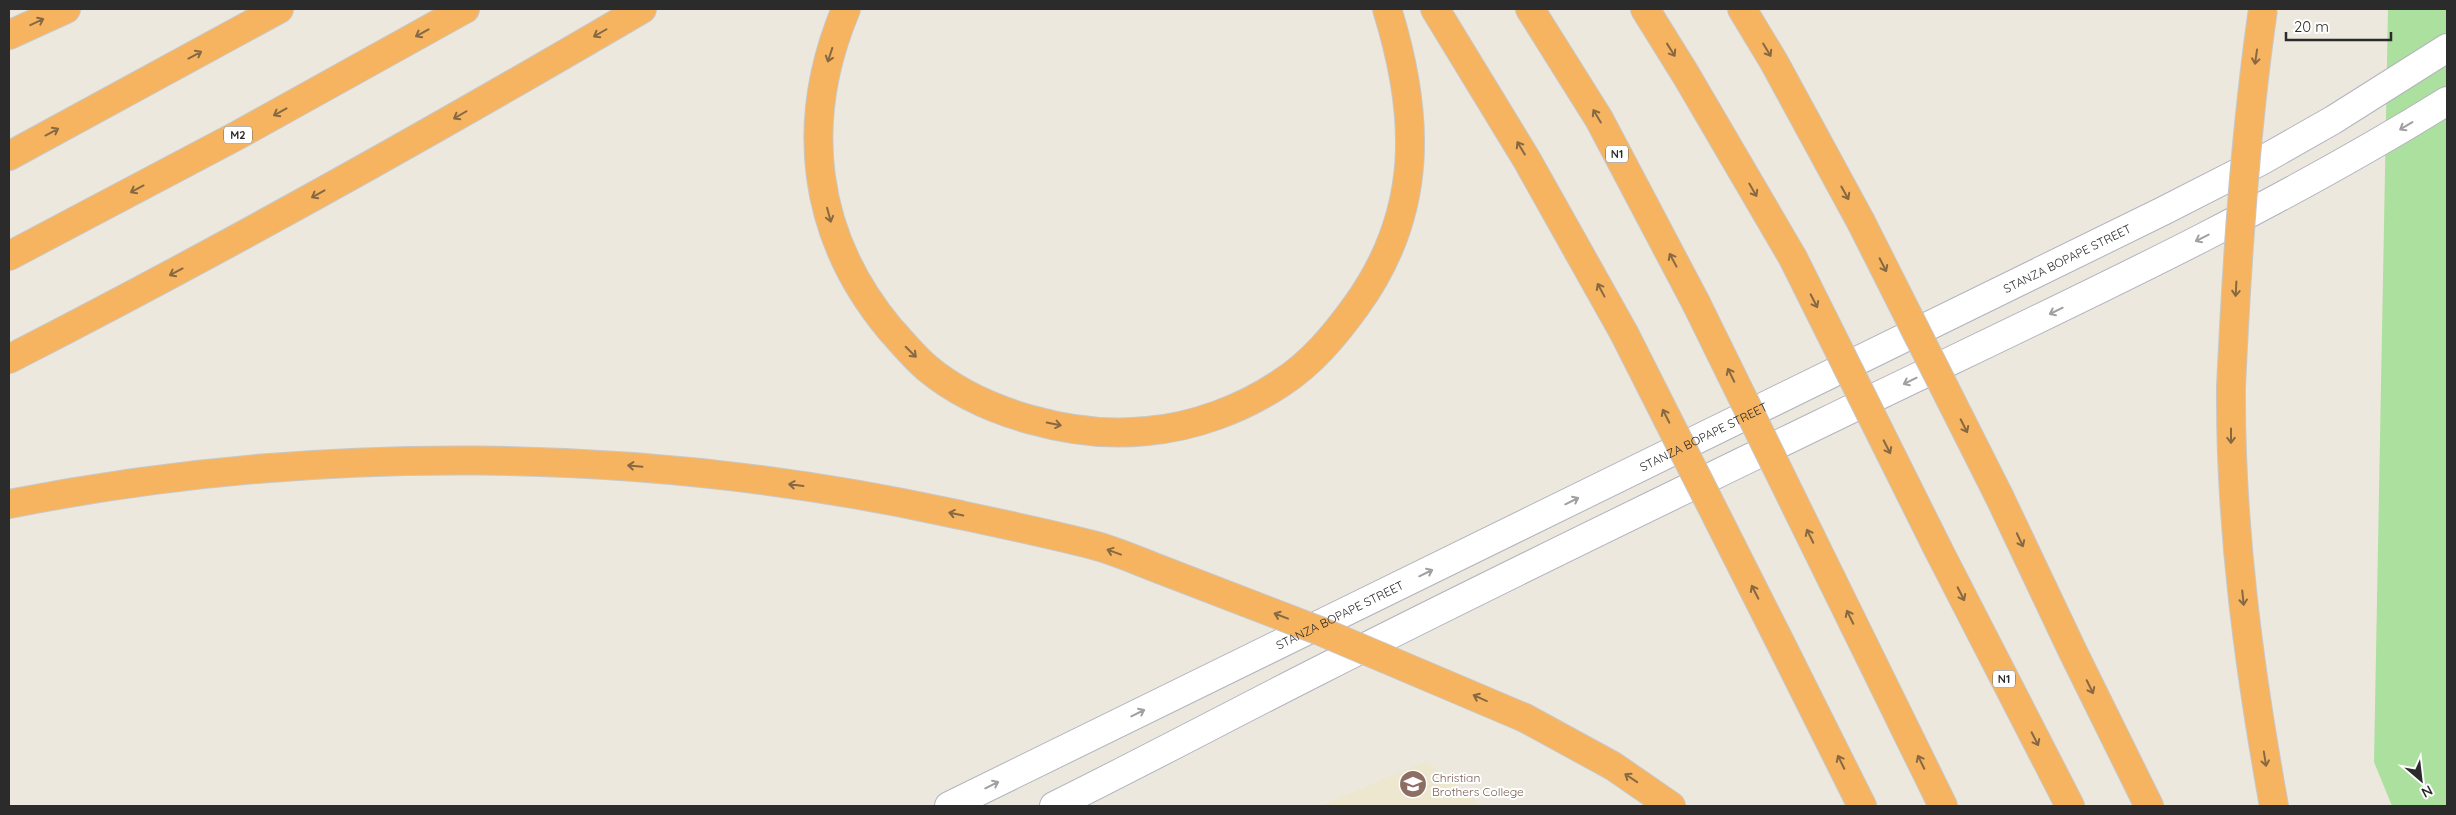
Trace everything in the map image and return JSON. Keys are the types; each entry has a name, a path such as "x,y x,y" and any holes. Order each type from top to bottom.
{"highway":[{"path":"9,35 66,9"},
{"path":"9,156 278,9"},
{"name":"M2","path":"9,256 238,135 465,9"},
{"path":"9,359 204,258 397,151 642,9"},
{"path":"846,9 826,67 818,112 817,153 823,194 834,234 848,268 873,308 906,348 928,369 958,389 997,408 1029,419 1069,427 1116,432 1147,432 1188,424 1227,412 1257,397 1283,382 1315,357 1341,327 1366,292 1386,257 1400,221 1410,166 1406,91 1400,50 1387,9"},
{"path":"1435,9 1527,160 1624,333 1862,806"},
{"name":"N1","path":"1530,9 1599,119 1696,303 1943,806"},
{"name":"N1","path":"1645,9 1686,75 1792,258 2070,806"},
{"path":"1742,9 1774,62 1861,222 1999,496 2072,652 2149,806"},
{"path":"2263,9 2254,74 2244,179 2231,387 2231,462 2244,604 2274,806"},
{"path":"9,504 73,491 264,468 393,462 540,462 617,465 805,486 898,501 1096,546 1320,631 1524,718 1613,766 1671,806"}],"main road":[{"name":"STANZA BOPAPE STREET","path":"949,806 2260,162 2333,120 2447,48"},
{"path":"1054,806 1320,670 1820,424 2068,305 2276,201 2361,154 2447,101"}],"shaded area":[{"name":"Christian Brothers College","path":"1426,761 1482,806 1320,806"}],"green space":[{"path":"2388,9 2447,9 2447,806 2392,806 2374,762"}],"place":[{"name":"Christian Brothers College","path":"1413,784"}]}
